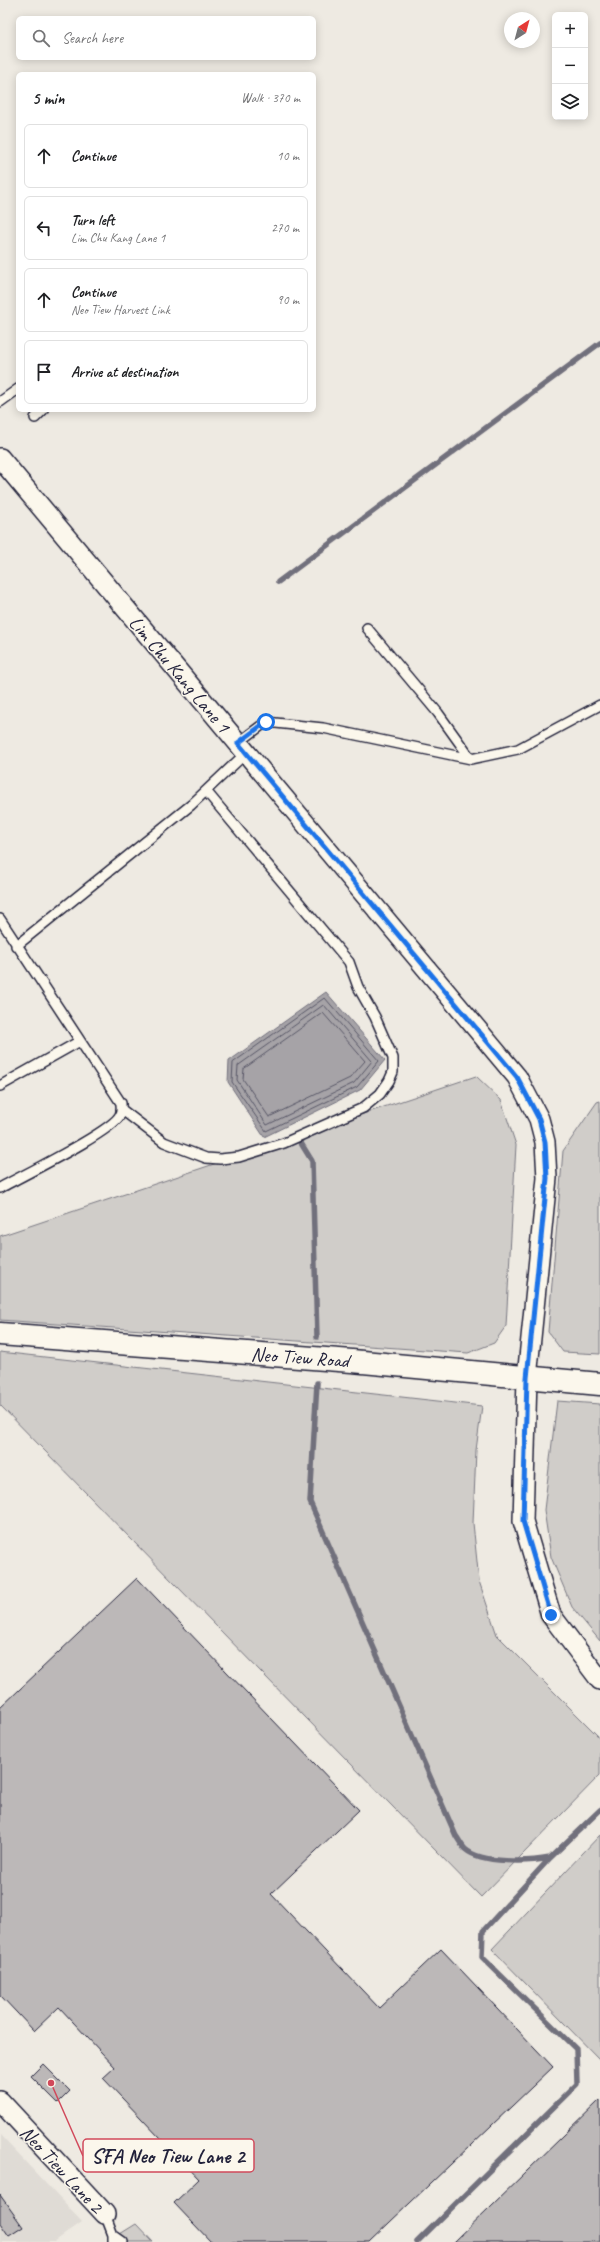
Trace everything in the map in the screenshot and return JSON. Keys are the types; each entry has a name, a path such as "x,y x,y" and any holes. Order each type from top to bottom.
{"main road":[{"name":"Neo Tiew Road","path":"0,1334 352,1361 600,1384"}],"street":[{"name":"Lim Chu Kang Lane 1","path":"0,458 517,1077 539,1119 545,1142 547,1178 527,1378 523,1521 551,1615 600,1680"},
{"name":"Neo Tiew Lane 2","path":"0,2101 105,2214"}],"lane":[{"path":"0,402 16,390"},
{"path":"35,418 41,412"},
{"path":"367,628 438,713 471,759"},
{"path":"16,946 206,791 266,722 323,728 471,759 518,749 600,705"},
{"path":"122,1109 164,1142 185,1151 206,1158 239,1158 284,1143 363,1108 380,1094 393,1072 393,1058 375,1017 358,987 349,962 206,791"},
{"path":"0,1188 97,1135 120,1116 122,1109 121,1103 1,922"},
{"path":"0,1086 80,1041"},
{"name":"Neo Tiew Lane 2","path":"105,2214 113,2238"},
{"path":"113,2238 123,2242"}],"shaded area":[{"path":"476,1076 501,1100 516,1145 506,1326 494,1343 468,1353 0,1320 0,1236"},
{"path":"600,1101 600,1354 563,1352 548,1332 563,1151 597,1102"},
{"path":"0,1352 482,1406 476,1450 473,1523 479,1581 497,1635 600,1738 600,1775 481,1897 0,1405"},
{"path":"557,1401 600,1404 600,1641 572,1607 551,1557 544,1510"},
{"path":"600,1835 600,2060 492,1949"},
{"path":"0,2135 82,2222 54,2242 0,2242"},
{"path":"136,2224 153,2242 107,2242"}],"water":[{"path":"326,992 385,1060 360,1090 264,1137 228,1082 229,1061"}],"building":[{"path":"137,1578 359,1810 271,1894 379,2008 441,1949 553,2067 369,2242 211,2242 174,2203 199,2179 103,2078 115,2067 59,2007 34,2031 0,1995 0,1708"},
{"path":"43,2064 70,2091 58,2103 31,2076"},
{"path":"600,2100 600,2242 454,2242"},
{"path":"0,2195 23,2227 9,2236 0,2223"}],"waterway":[{"path":"278,582 600,343"},
{"path":"299,1140 312,1161 317,1337"},
{"path":"317,1383 310,1502 456,1836 465,1849 482,1857 506,1861 550,1858"},
{"path":"417,2242 577,2084 576,2049 482,1957 483,1931 550,1858 600,1810"}],"place":[{"name":"SFA Neo Tiew Lane 2","path":"51,2083"}],"route":[{"path":"266,722 238,743 517,1077 539,1119 545,1142 547,1178 527,1378 523,1521 551,1615"}]}
